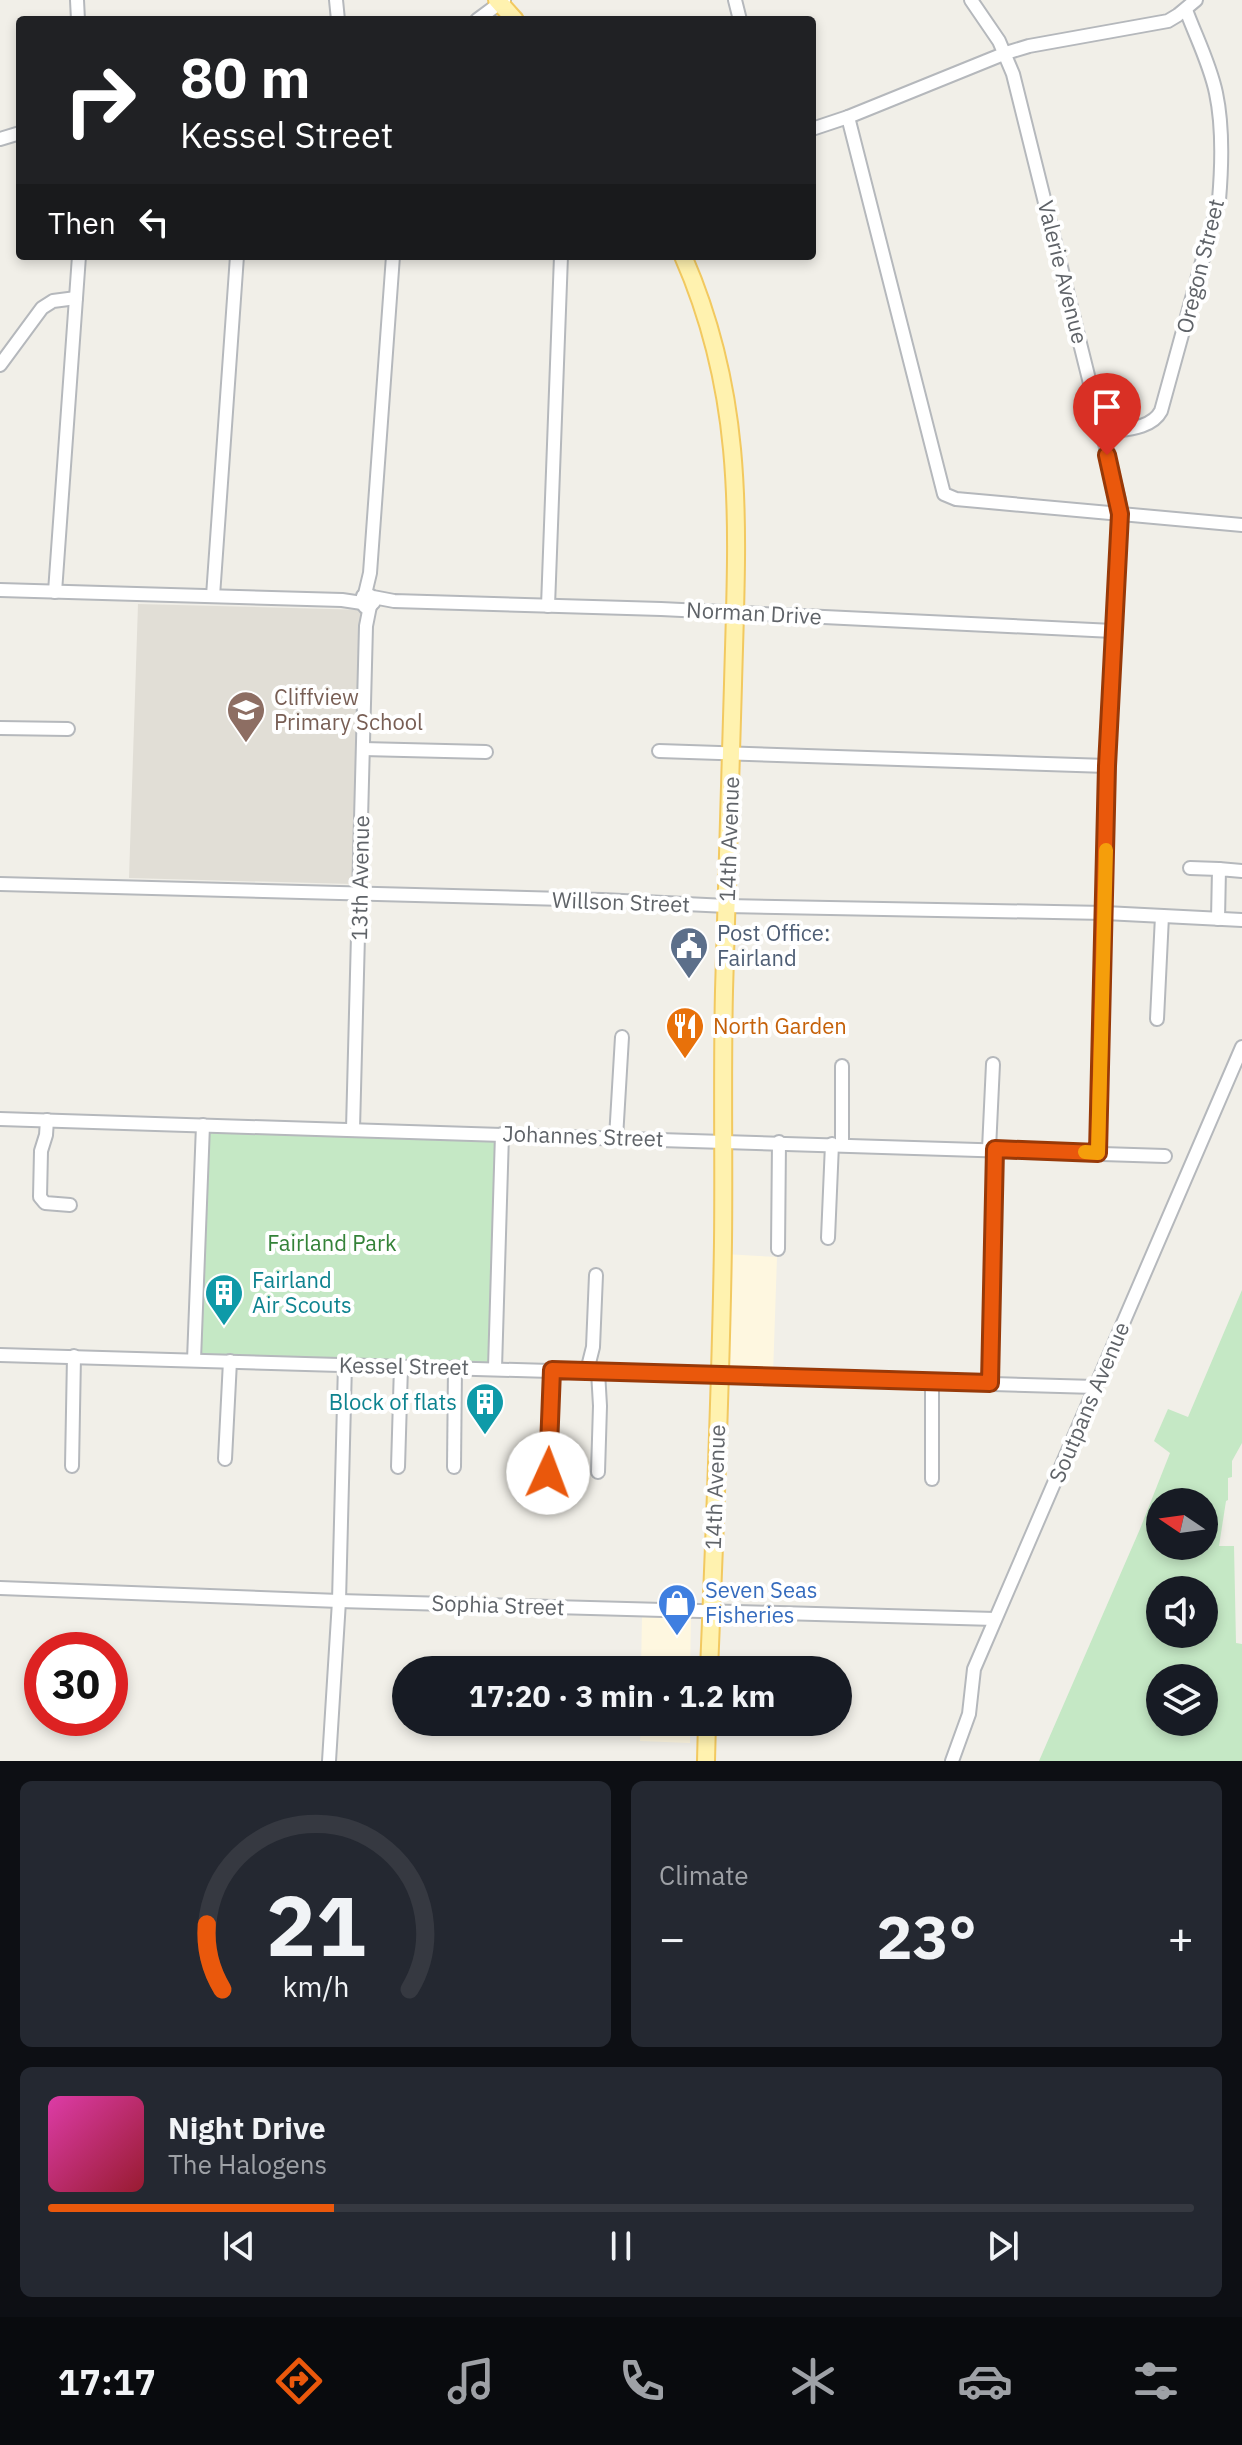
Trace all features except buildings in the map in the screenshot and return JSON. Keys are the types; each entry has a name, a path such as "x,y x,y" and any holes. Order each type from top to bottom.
{"main road":[{"name":"14th Avenue","path":"685,260 704,307 716,349 731,427 736,488 737,574 727,906 723,1247 709,1656"},
{"path":"706,1761 707,1736"}],"street":[{"name":"Valerie Avenue","path":"971,0 1006,53 1013,74 1120,514 1107,766 1098,1153"},
{"path":"816,128 1029,46 1168,21 1196,0"},
{"path":"482,16 500,1"},
{"name":"Oregon Street","path":"1102,433 1148,424 1161,411 1219,200 1220,142 1216,91 1186,10"},
{"path":"848,117 946,496 1241,525"},
{"path":"55,592 79,260"},
{"path":"213,596 237,260"},
{"name":"13th Avenue","path":"353,1129 366,626 393,260"},
{"path":"548,606 561,260"},
{"path":"0,365 42,308 53,301 76,298"},
{"name":"Norman Drive","path":"0,590 735,612 1113,631"},
{"path":"0,728 68,729"},
{"path":"363,749 486,752"},
{"path":"659,751 1107,766"},
{"path":"1190,868 1242,871"},
{"path":"1218,919 1219,869"},
{"name":"Willson Street","path":"0,884 727,906 1105,913 1242,920"},
{"path":"1157,1019 1162,916"},
{"path":"616,1138 622,1037"},
{"name":"Soutpans Avenue","path":"952,1761 969,1714 972,1673 1242,1047"},
{"path":"990,1383 993,1064"},
{"path":"828,1238 842,1066"},
{"name":"Johannes Street","path":"0,1119 1165,1156"},
{"path":"47,1120 41,1148 40,1197 45,1203 70,1205"},
{"path":"194,1360 203,1125"},
{"path":"495,1368 502,1134"},
{"path":"778,1249 779,1142"},
{"path":"596,1275 593,1371 600,1406 598,1472"},
{"name":"Kessel Street","path":"0,1355 1095,1387"},
{"path":"72,1466 74,1356"},
{"path":"225,1459 230,1361"},
{"path":"329,1761 339,1601 345,1364"},
{"path":"398,1467 401,1366"},
{"path":"454,1467 455,1367"},
{"path":"548,1473 552,1370"},
{"path":"932,1382 932,1479"},
{"name":"Sophia Street","path":"0,1588 339,1601 995,1619"},
{"path":"335,1697 336,1761"}],"shaded area":[{"name":"Cliffview Primary School","path":"138,604 366,610 352,884 129,878"},
{"path":"724,1254 777,1257 773,1375 722,1373"},
{"path":"642,1617 691,1619 690,1656 641,1656"},
{"path":"640,1736 690,1736 690,1743 640,1741"}],"green space":[{"name":"Fairland Park","path":"205,1125 500,1133 494,1364 195,1354"},
{"path":"1242,1290 1242,1443 1232,1461 1232,1477 1228,1478 1228,1500 1219,1546 1234,1546 1236,1643 1242,1644 1242,1761 1039,1761 1146,1514 1146,1560 1218,1560 1218,1488 1156,1488 1170,1453 1154,1441 1168,1409 1188,1417"}],"slow traffic":[{"path":"1085,1152 1098,1153 1106,850"}],"place":[{"name":"Cliffview Primary School","path":"246,744"},
{"name":"Post Office: Fairland","path":"689,980"},
{"name":"North Garden","path":"685,1060"},
{"name":"Fairland Air Scouts","path":"224,1327"},
{"name":"Block of flats","path":"485,1436"},
{"name":"Seven Seas Fisheries","path":"677,1637"}],"route":[{"path":"548,1473 552,1370 990,1383 995,1149 1098,1153 1107,766 1120,514 1107,455"}]}
